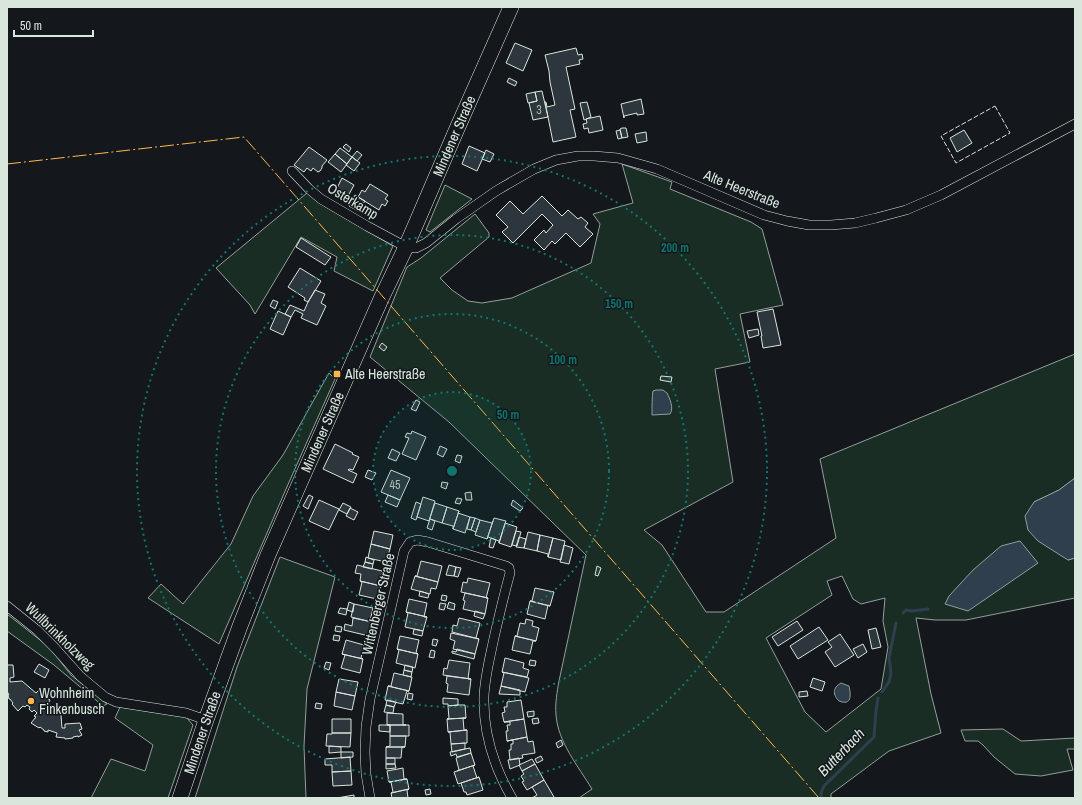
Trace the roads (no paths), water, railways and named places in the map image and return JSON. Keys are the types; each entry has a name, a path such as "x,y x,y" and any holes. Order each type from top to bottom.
{"main road":[{"name":"Mindener Straße","path":"180,798 240,626 268,555 381,299 406,247 511,7"}],"street":[{"name":"Alte Heerstraße","path":"406,247 416,248 426,243 456,219 496,191 534,169 556,160 578,156 618,158 657,169 764,215 808,225 831,225 855,223 906,210 941,195 1075,124"},
{"name":"Osterkamp","path":"292,171 309,190 321,199 406,247"},
{"name":"Wittenberger Straße","path":"370,798 366,774 365,752 366,727 370,699 404,551 410,542 417,540 428,542 509,568 510,573 487,670 484,696 487,733 491,751 497,770 512,798"},
{"name":"Wullbrinkholzweg","path":"7,606 37,630 80,676 105,697 116,702 186,713 206,720"}],"water":[{"path":"663,390 667,393 672,406 670,414 652,415 653,391"},
{"path":"1075,478 1075,558 1068,560 1038,541 1028,530 1025,516 1034,502 1059,490"},
{"path":"1020,541 1038,563 968,611 945,604 949,596 973,570 1001,546"},
{"path":"841,683 849,686 850,699 846,702 839,701 834,692 836,687"}],"waterway":[{"name":"Butterbach","path":"903,613 906,610 912,611 928,609"},
{"name":"Butterbach","path":"882,692 889,682 891,673 889,658 896,623"},
{"name":"Butterbach","path":"821,798 821,793 824,786 874,737 878,698"}],"place":[{"name":"Alte Heerstraße","path":"337,374"},
{"name":"Wohnheim Finkenbusch","path":"31,701"}]}
